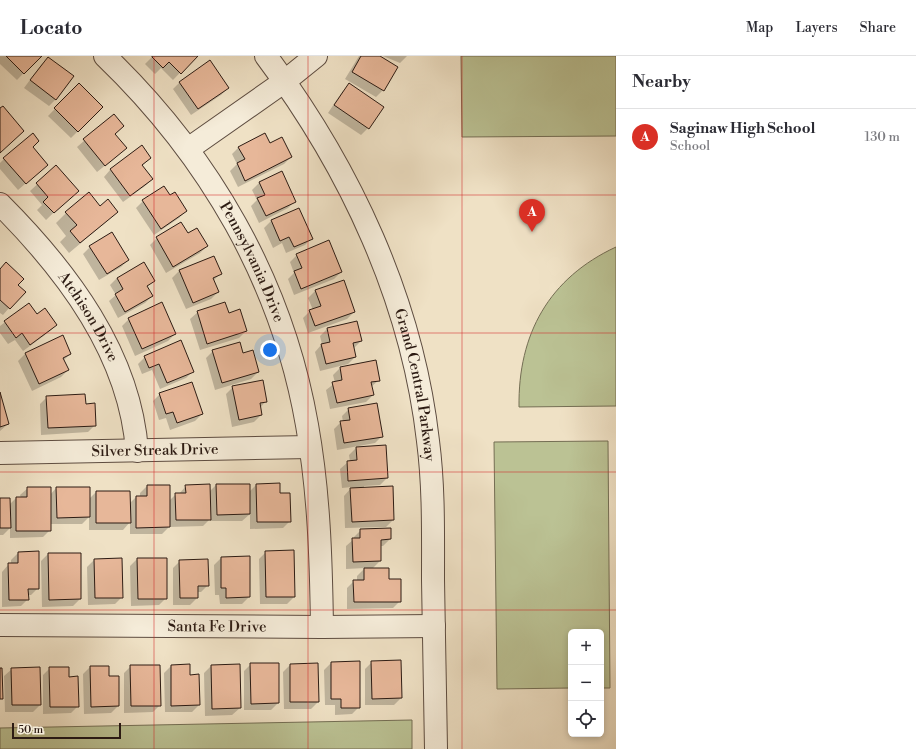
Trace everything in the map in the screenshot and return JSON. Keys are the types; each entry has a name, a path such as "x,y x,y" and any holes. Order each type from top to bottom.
{"street":[{"name":"Pennsylvania Drive","path":"105,56 140,91 188,149 211,182 230,214 261,275 284,335 293,365 307,425 310,447 320,549 322,627"},
{"name":"Grand Central Parkway","path":"266,56 285,81 339,167 362,214 395,296 411,350 425,416 433,495 436,749"},
{"path":"188,149 285,81 316,56"},
{"name":"Atchison Drive","path":"0,204 55,264 92,318 114,363 125,390 136,435 137,451"},
{"name":"Silver Streak Drive","path":"0,453 310,447"},
{"name":"Santa Fe Drive","path":"0,625 322,627 434,626"}],"green space":[{"path":"461,56 616,56 616,136 462,137"},
{"path":"616,247 616,406 519,407 520,380 524,356 532,332 542,311 556,292 572,275 593,260"},
{"path":"608,441 610,688 604,688 604,629 568,629 568,688 497,689 494,442"},
{"path":"412,720 412,749 0,749 0,728"}],"building":[{"path":"6,56 42,56 24,74"},
{"path":"152,56 198,56 181,74 169,62 163,68"},
{"path":"361,56 380,56 398,67 384,91 352,72"},
{"path":"48,57 74,76 56,100 30,80"},
{"path":"210,60 229,88 198,109 179,82"},
{"path":"79,83 103,107 78,132 54,108"},
{"path":"349,83 384,107 369,129 334,105"},
{"path":"3,106 24,131 0,153 0,108"},
{"path":"114,114 124,126 115,134 127,148 105,166 83,139"},
{"path":"33,133 39,141 33,147 48,165 26,184 3,158"},
{"path":"265,133 270,143 282,137 292,157 245,181 237,163 245,159 238,147"},
{"path":"142,145 151,158 142,165 153,179 130,196 110,169"},
{"path":"56,165 79,191 54,213 43,202 48,197 36,183"},
{"path":"282,171 296,202 266,216 257,198 265,195 259,182"},
{"path":"164,186 170,195 175,192 187,211 161,229 142,200"},
{"path":"89,192 100,206 108,199 118,212 80,243 70,231 77,225 65,212"},
{"path":"299,208 313,239 294,247 289,237 280,241 271,220"},
{"path":"181,222 188,233 197,228 208,246 173,267 156,237"},
{"path":"112,232 129,260 107,274 89,246"},
{"path":"329,240 342,272 301,289 294,271 302,268 296,254"},
{"path":"214,256 222,274 213,278 219,292 193,303 179,270"},
{"path":"6,262 24,279 18,285 26,292 10,309 0,300 0,269"},
{"path":"144,262 155,281 147,286 153,296 125,312 115,294 123,289 117,278"},
{"path":"344,280 355,312 315,326 309,310 321,306 315,290"},
{"path":"162,302 176,334 142,349 128,318"},
{"path":"225,302 229,313 240,309 247,331 207,344 197,311"},
{"path":"29,303 37,314 45,308 57,325 30,345 22,333 16,338 4,321"},
{"path":"357,321 362,341 353,343 356,357 326,364 321,344 330,342 327,328"},
{"path":"63,335 71,354 63,358 69,370 39,384 25,353"},
{"path":"181,340 194,372 167,383 159,364 149,368 144,356"},
{"path":"240,342 243,353 253,350 259,372 222,383 212,350"},
{"path":"376,360 380,381 371,382 374,395 337,403 332,382 342,380 340,367"},
{"path":"263,380 267,402 260,403 262,415 239,420 232,386"},
{"path":"192,382 203,414 177,423 173,412 166,414 159,393"},
{"path":"0,392 9,424 0,427"},
{"path":"85,394 86,404 95,403 96,426 48,428 46,396"},
{"path":"377,403 383,437 344,443 340,421 350,420 348,408"},
{"path":"386,445 388,478 348,481 347,461 357,460 356,447"},
{"path":"280,483 280,493 290,493 291,522 257,522 256,484"},
{"path":"210,484 211,520 176,520 175,493 186,493 185,485"},
{"path":"216,484 250,484 250,514 217,515"},
{"path":"147,485 170,485 170,527 136,528 136,496 147,496"},
{"path":"393,486 394,520 352,522 350,488"},
{"path":"27,487 51,487 51,531 16,531 16,497 27,497"},
{"path":"56,487 90,487 90,517 57,518"},
{"path":"96,491 130,491 131,523 96,523"},
{"path":"0,498 10,498 11,528 0,528"},
{"path":"391,528 391,539 381,540 381,561 353,562 352,538 360,538 360,529"},
{"path":"294,550 295,597 266,597 265,551"},
{"path":"39,551 39,589 28,589 29,600 9,600 8,563 18,563 18,552"},
{"path":"48,553 81,553 81,599 49,600"},
{"path":"250,556 250,597 226,598 226,588 221,588 221,557"},
{"path":"122,558 123,598 95,598 94,559"},
{"path":"137,558 167,558 167,599 138,599"},
{"path":"208,559 209,586 198,586 198,598 180,598 179,560"},
{"path":"364,568 389,568 389,579 401,579 401,602 354,602 353,580 364,580"},
{"path":"401,660 402,698 372,699 371,661"},
{"path":"360,661 360,708 341,708 341,699 331,699 331,662"},
{"path":"250,663 279,663 279,703 251,704"},
{"path":"318,663 319,702 290,702 290,664"},
{"path":"190,664 190,675 199,674 200,705 171,706 171,665"},
{"path":"240,664 241,708 212,709 211,665"},
{"path":"130,665 160,665 161,706 131,706"},
{"path":"90,666 109,666 109,676 119,676 119,706 91,707"},
{"path":"40,667 41,705 12,705 11,668"},
{"path":"49,667 69,667 69,677 78,676 79,707 50,707"},
{"path":"0,668 2,668 3,699 0,699"}],"place":[{"name":"Saginaw High School","path":"532,232"}]}
